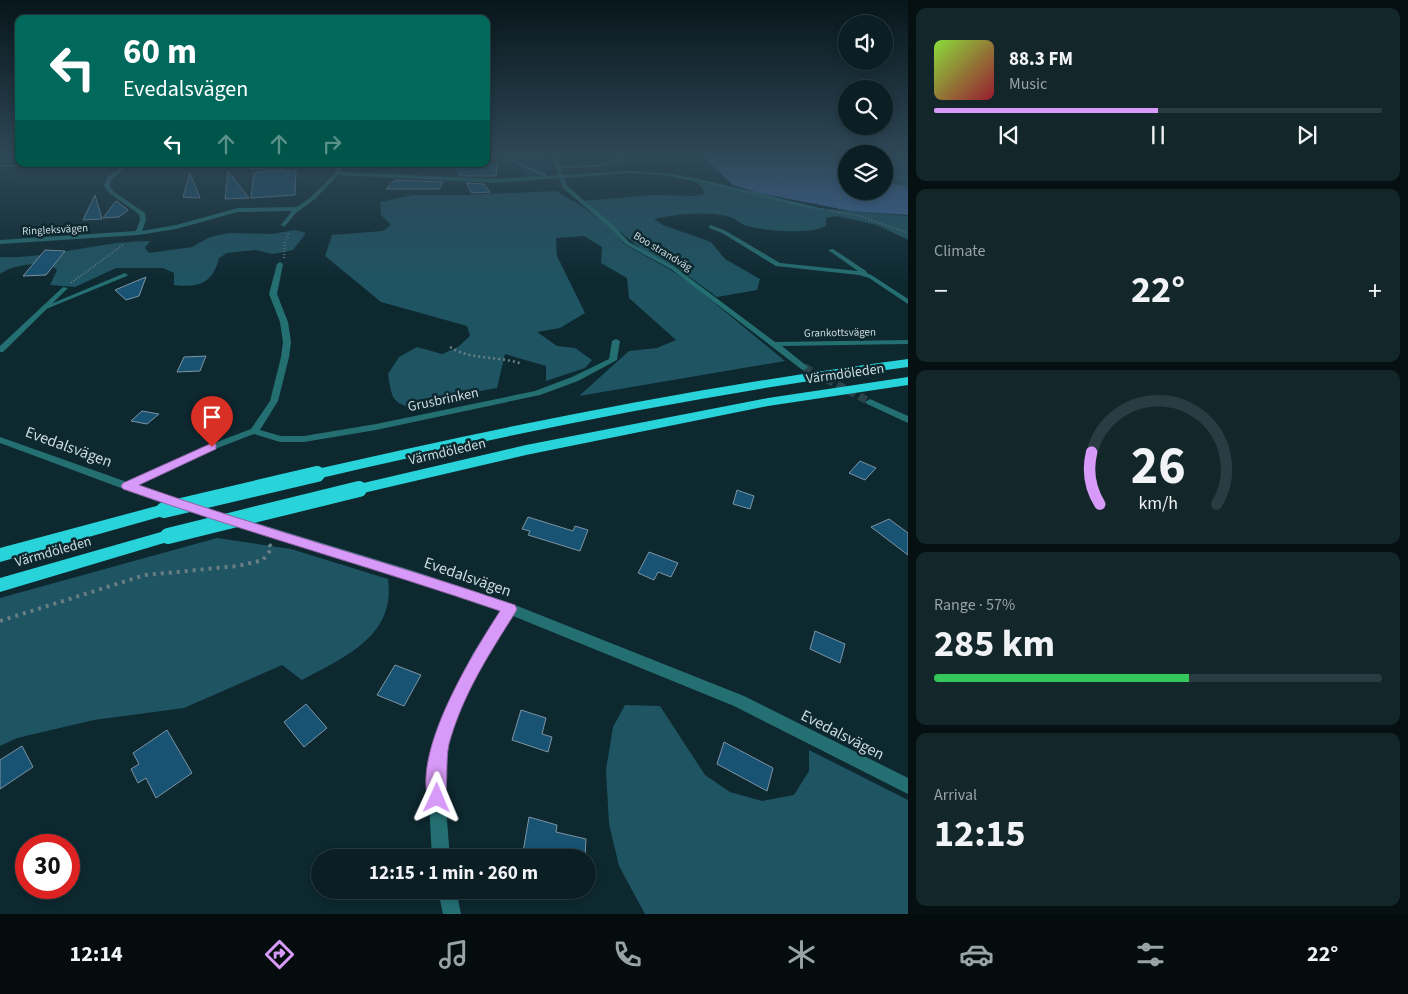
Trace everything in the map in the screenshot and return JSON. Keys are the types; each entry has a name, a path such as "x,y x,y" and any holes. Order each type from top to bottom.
{"highway":[{"name":"Värmdöleden","path":"0,555 164,510 317,474 563,421 717,392 908,363"},
{"name":"Värmdöleden","path":"0,585 168,536 574,440 768,402 908,382"}],"street":[{"path":"122,199 142,213 143,220 138,233"},
{"path":"284,225 297,209 312,199"},
{"name":"Boo strandväg","path":"580,199 612,226 627,243 673,268 772,344 804,366"},
{"name":"Ringleksvägen","path":"0,242 138,233 176,227 238,210 297,209"},
{"path":"711,227 778,265 850,271 871,277"},
{"path":"832,250 908,302"},
{"path":"127,486 212,447 254,431 274,401 285,357 287,342 284,322 273,294 280,264"},
{"path":"0,350 65,288"},
{"name":"Grusbrinken","path":"254,431 280,440 304,439 376,427 537,393 602,368 613,360 616,340"},
{"name":"Grankottsvägen","path":"772,344 908,342"},
{"path":"870,402 908,420"},
{"name":"Evedalsvägen","path":"0,440 127,486 252,528 411,575 510,609 739,701 908,786"},
{"path":"440,849 436,782 440,745 457,700 478,657 510,609"},
{"path":"449,899 452,914"}],"lane":[{"path":"773,199 822,209"},
{"path":"44,308 125,275"}],"path":[{"path":"838,209 840,200"},
{"path":"822,209 860,216 908,233"},
{"path":"280,264 286,255 285,242 289,233 284,225"},
{"path":"65,288 138,233"},
{"path":"450,346 455,351 516,361 522,364"},
{"path":"0,621 145,575 238,566 264,560 272,548 252,528"}],"shaded area":[{"path":"396,199 569,199 610,227 624,244 671,270 694,286 785,361 579,396 629,351 657,348 676,340 629,298 627,278 601,263 602,247 584,236 556,238 557,256 585,313 560,328 537,332 557,346 575,348 592,360 585,368 546,381 546,366 505,354 497,388 435,399 418,410 403,405 392,395 388,374 399,357 417,347 442,354 458,347 470,336 467,326 381,302 325,256 332,235 383,231 391,225 381,215 380,202"},
{"path":"609,199 781,199 819,208 908,216 908,240 877,225 837,216 826,218 826,226 819,229 799,231 776,231 755,228 718,214 699,213 654,219 663,225 711,242 725,259 760,279 757,290 717,297 676,267 645,252 582,201"},
{"path":"295,230 306,233 293,250 273,254 255,250 227,253 219,258 213,274 197,285 174,285 174,273 163,268 116,268 75,287 50,285 57,270 45,265 29,264 12,268 0,274 0,257 19,257 112,244 150,241 145,248 149,253 192,247 210,237 229,233 272,234"},
{"path":"217,538 291,549 388,579 388,599 384,616 376,630 350,653 302,680 282,665 184,708 94,720 17,738 0,746 0,598"},
{"path":"625,705 660,706 705,775 730,792 762,801 794,795 809,771 809,750 908,800 908,914 645,914 619,866 609,824 606,770 613,727"}],"water":[{"path":"787,199 908,199 908,215 851,211"}],"building":[{"path":"93,199 96,199 102,219 83,220"},
{"path":"116,201 128,210 119,217 103,218"},
{"path":"45,250 65,251 46,275 23,276"},
{"path":"146,277 139,296 126,300 115,290"},
{"path":"206,356 200,371 177,372 184,357"},
{"path":"142,411 159,414 147,424 131,421"},
{"path":"860,461 876,468 865,480 849,473"},
{"path":"737,490 754,496 750,509 733,504"},
{"path":"528,517 573,531 575,526 588,530 580,551 528,535 530,531 522,529"},
{"path":"889,519 908,533 908,555 871,527"},
{"path":"649,552 678,563 671,577 658,572 654,580 638,573"},
{"path":"815,631 845,644 840,663 810,649"},
{"path":"395,665 421,675 404,706 377,695"},
{"path":"306,704 327,728 304,747 284,722"},
{"path":"521,710 546,718 542,734 552,737 548,752 512,740"},
{"path":"167,730 192,773 156,798 146,778 138,783 131,769 139,764 133,753"},
{"path":"724,742 773,768 767,791 717,764"},
{"path":"22,746 33,767 0,789 0,760"},
{"path":"529,817 557,825 556,832 586,839 585,849 524,849"}],"tunnel":[{"path":"804,367 870,402"}],"route":[{"path":"212,447 127,486 329,552 411,575 510,609 478,657 457,700 440,745 436,782 437,798"}]}
